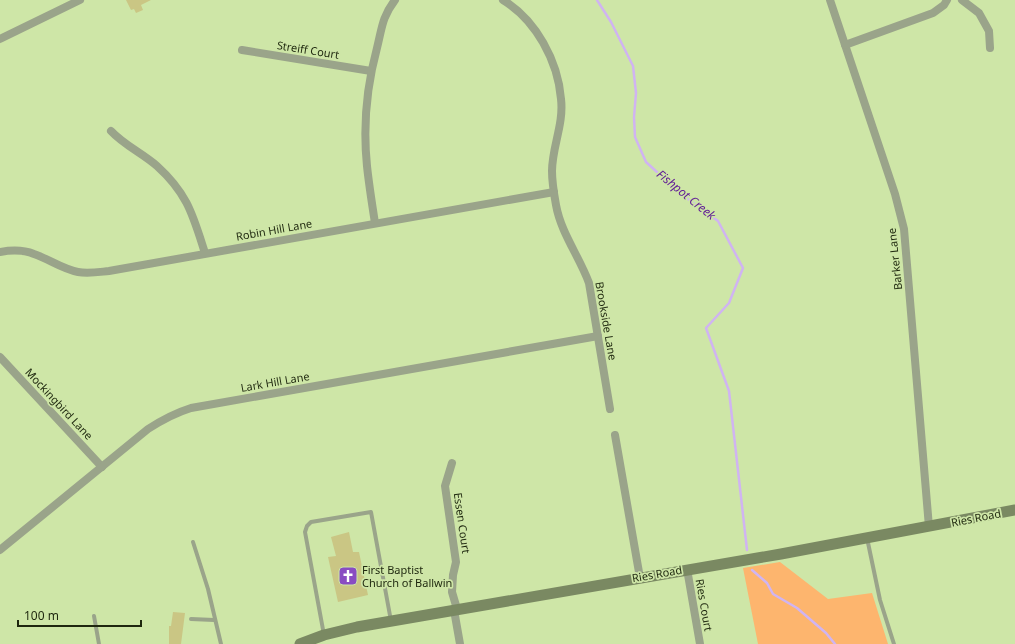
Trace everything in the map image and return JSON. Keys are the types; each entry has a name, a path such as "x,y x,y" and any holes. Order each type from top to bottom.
{"street":[{"path":"0,38 80,0"},
{"path":"375,223 367,165 367,107 371,71 381,25 388,9 395,0"},
{"name":"Brookside Lane","path":"503,0 524,16 535,30 547,51 558,78 562,100 552,171 554,192 560,222 565,235 582,265 589,283 610,409"},
{"name":"Barker Lane","path":"830,0 895,194 904,229 929,527"},
{"path":"845,46 933,13 944,5 947,0"},
{"path":"962,0 979,13 988,31 990,48"},
{"name":"Streiff Court","path":"242,50 371,71"},
{"path":"111,130 119,140 156,166 170,179 184,197 193,213 205,254"},
{"name":"Robin Hill Lane","path":"0,252 15,250 33,253 63,268 86,273 109,271 554,192"},
{"name":"Lark Hill Lane","path":"0,550 102,466 162,420 191,408 598,336"},
{"name":"Mockingbird Lane","path":"0,357 102,466"},
{"path":"615,435 640,578"},
{"name":"Essen Court","path":"452,463 445,486 456,562 452,588 460,644"},
{"name":"Ries Road","path":"300,644 337,631 687,569 781,554 1015,510"},
{"name":"Ries Court","path":"687,569 700,644"}],"lane":[{"path":"324,635 305,532 307,526 311,522 372,512 391,621"},
{"path":"867,538 880,600 894,644"},
{"path":"192,542 208,589 214,620 221,644"},
{"path":"94,616 99,644"},
{"path":"191,619 214,620"}],"shaded area":[{"path":"780,562 828,599 872,593 888,644 758,644 743,568"}],"building":[{"path":"126,0 151,0 141,5 143,10 136,13 134,9 131,10"},
{"name":"First Baptist Church of Ballwin","path":"349,532 353,552 359,552 368,595 338,602 328,557 336,556 331,537"},
{"path":"173,612 185,613 181,644 169,644 169,626 171,626"}],"waterway":[{"name":"Fishpot Creek","path":"597,0 611,22 633,66 636,93 634,117 635,137 646,162 681,194 718,221 743,268 729,303 706,328 729,391 747,550"},
{"name":"Fishpot Creek","path":"752,570 767,583 773,594 797,608 826,633 835,644"}],"place":[{"name":"First Baptist Church of Ballwin","path":"348,576"}]}
